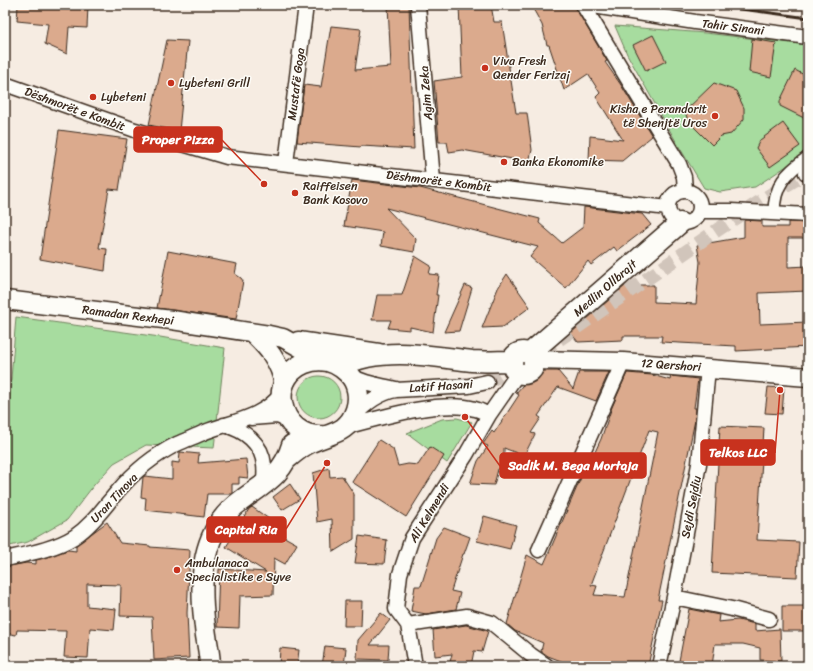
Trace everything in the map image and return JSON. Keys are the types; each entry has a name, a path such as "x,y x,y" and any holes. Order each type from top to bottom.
{"main road":[{"name":"Medlin Ollbrajt","path":"523,362 674,215"},
{"path":"339,368 347,363 360,359 397,353 473,361 523,362"},
{"path":"210,666 204,626 202,585 204,561 209,542 225,513 264,484 282,468 288,458 292,444 290,423 284,412 282,402 283,389 294,371 308,362 339,368 356,384 358,406 349,422 336,433 310,443 299,449 288,458"},
{"path":"290,423 308,435 320,437 326,436"}],"street":[{"name":"Mustafë Goga","path":"286,163 306,5"},
{"name":"Agim Zeka","path":"418,5 433,180"},
{"path":"583,5 679,164 684,177 685,190"},
{"name":"Tahir Sinani","path":"587,5 695,22 808,37"},
{"name":"Dëshmorët e Kombit","path":"5,84 135,130 227,157 433,180 674,215"},
{"path":"774,213 774,199 782,180 799,163 808,157"},
{"path":"685,190 692,192 697,197 700,204 700,211 697,217 692,221 674,215 668,202 674,194 685,190"},
{"path":"700,211 808,215"},
{"name":"Ramadan Rexhepi","path":"5,300 172,320 283,338 339,368"},
{"path":"241,420 268,407 276,401 283,389 283,375 272,353 251,332"},
{"path":"283,338 384,354"},
{"name":"12 Qershori","path":"523,362 623,362 808,377"},
{"name":"Ali Kelmendi","path":"415,666 408,625 396,609 400,574 412,538 466,455 489,415 523,362"},
{"path":"540,550 623,362"},
{"name":"Latif Hasani","path":"339,368 360,381 396,390"},
{"name":"Sejdi Sejdiu","path":"659,666 674,597 699,464 708,368"},
{"name":"Latif Hasani","path":"349,422 363,406 386,392 396,390 469,386 487,382"},
{"path":"349,422 441,407 476,409 489,415"},
{"path":"241,420 277,416 290,423"},
{"name":"Uran Tinova","path":"5,559 45,550 74,537 94,520 118,491 151,460 176,445 224,425 241,420"},
{"path":"224,425 243,432 257,444 262,454 264,465 264,484"},
{"path":"674,597 732,609 768,619"},
{"path":"408,625 467,616 492,623 547,666"}],"shaded area":[{"path":"5,317 7,318 8,448 5,483"}],"green space":[{"path":"615,26 705,33 808,45 808,152 755,187 720,192 704,188 627,54"},
{"path":"16,317 160,337 225,348 214,448 146,445 114,463 94,485 67,520 28,542 5,547 5,453"},
{"path":"319,376 334,382 340,397 334,412 319,418 304,412 298,397 304,382"},
{"path":"457,418 472,422 447,463 407,433 442,419"}],"building":[{"path":"18,5 88,5 87,28 69,27 67,54 45,44 48,24 17,21"},
{"path":"388,5 409,5 414,149 297,142 304,85 321,87 331,26 361,29 355,70 391,67"},
{"name":"Viva Fresh Qender Ferizaj","path":"459,5 491,5 494,22 502,22 516,113 527,113 532,150 529,162 462,150 449,152 447,142 439,142 434,81 462,77"},
{"path":"531,5 560,5 575,7 607,61 605,62 652,136 622,161 589,160 590,136 623,140 596,97 600,93 588,74 564,90 549,45 547,45 542,25"},
{"path":"653,35 666,61 646,71 633,45"},
{"path":"752,39 776,43 771,77 749,72"},
{"name":"Lybeteni Grill","path":"167,40 188,41 179,131 149,125"},
{"path":"795,70 808,77 808,120 780,106 780,101"},
{"name":"Kisha e Perandorit të Shenjtë Uros","path":"714,83 736,91 744,108 744,119 731,134 721,136 712,145 688,121 685,111"},
{"path":"783,123 800,146 770,167 756,148 760,140"},
{"path":"59,130 127,139 119,190 109,189 99,248 107,249 105,271 40,259"},
{"path":"352,180 420,188 540,219 539,223 562,243 583,227 584,207 642,214 651,225 617,251 614,247 591,265 588,261 566,288 530,257 538,247 386,208 416,239 414,252 381,246 383,232 344,226"},
{"path":"744,220 762,221 762,227 788,227 788,222 808,223 808,238 788,238 788,267 808,266 808,291 759,293 760,324 808,322 808,347 736,351 736,346 661,342 662,336 623,336 623,340 578,342 571,333 626,285 654,285 654,302 696,304 700,262 697,245 744,237"},
{"path":"168,251 237,264 235,274 243,281 236,319 157,308"},
{"path":"415,256 431,266 429,274 439,275 433,332 410,327 410,330 388,328 391,320 372,320 377,295 402,295"},
{"path":"507,274 530,307 503,327 482,328 498,288"},
{"path":"465,285 472,288 459,331 444,332"},
{"path":"535,371 558,371 573,389 579,372 609,372 596,401 558,387 538,416 541,418 531,433 535,434 524,456 504,448 504,469 498,469 494,485 470,484 478,461 488,446 483,444 492,431 494,433 519,395 516,393"},
{"path":"627,373 652,375 670,380 671,376 698,379 694,408 696,408 695,420 658,600 662,600 648,666 574,666 548,656 541,651 543,643 515,631 507,624 527,555 544,564 586,466 588,467 601,439 612,407","holes":["649,430 658,432 625,597 594,595 597,586 591,585"]},
{"path":"768,387 784,388 782,414 765,413"},
{"path":"720,426 764,428 757,540 799,542 797,577 712,573"},
{"path":"379,440 393,449 398,466 408,464 418,465 430,447 444,456 406,517 352,482"},
{"path":"180,452 199,454 198,463 246,459 248,478 239,477 239,484 232,484 231,494 207,494 204,517 145,510 146,498 141,497 143,477 172,479 172,462 179,463"},
{"path":"329,468 330,477 342,476 354,494 354,539 333,552 332,519 317,522 313,473"},
{"path":"290,484 300,499 282,510 273,497"},
{"path":"252,507 269,519 261,524 297,544 285,564 274,558 273,595 240,596 239,628 217,627 219,569 266,572 226,547 249,509"},
{"path":"484,516 516,525 510,549 477,541"},
{"path":"107,522 120,543 190,550 187,613 189,658 154,660 152,617 120,616 121,585 87,584 87,606 116,609 114,630 90,628 88,658 64,657 66,631 17,630 16,635 5,633 5,567 26,563 36,564 36,560 68,550 76,551 76,545"},
{"path":"444,527 470,537 451,591 460,593 456,609 426,614 411,611 415,586 421,586 436,538"},
{"path":"359,536 387,540 384,564 355,563"},
{"path":"345,601 362,601 361,626 344,626"},
{"path":"782,606 808,606 808,631 782,631"},
{"path":"689,609 719,615 718,622 738,620 755,624 755,631 780,629 781,661 760,660 760,648 743,644 715,644 712,666 678,666"},
{"path":"381,613 390,620 370,645 389,645 388,660 357,659 358,640"},
{"path":"466,625 488,631 482,652 474,651 471,666 449,666 452,654 435,656 433,630"},
{"path":"325,646 346,648 344,666 322,666"},
{"path":"280,648 299,650 297,666 279,666"}],"tunnel":[{"path":"487,382 551,345 732,220 806,173"}],"railway":[{"path":"712,5 808,18"}],"place":[{"name":"Viva Fresh Qender Ferizaj","path":"485,68"},
{"name":"Lybeteni Grill","path":"171,83"},
{"name":"Lybeteni","path":"93,97"},
{"name":"Kisha e Perandorit të Shenjtë Uros","path":"715,116"},
{"name":"Banka Ekonomike","path":"504,162"},
{"name":"Proper Pizza","path":"264,184"},
{"name":"Raiffeisen Bank Kosovo","path":"295,193"},
{"name":"Telkos LLC","path":"780,390"},
{"name":"Sadik M. Bega Mortaja","path":"465,417"},
{"name":"Capital Ria","path":"327,463"},
{"name":"Ambulanaca Specialistike e Syve","path":"177,570"}]}
